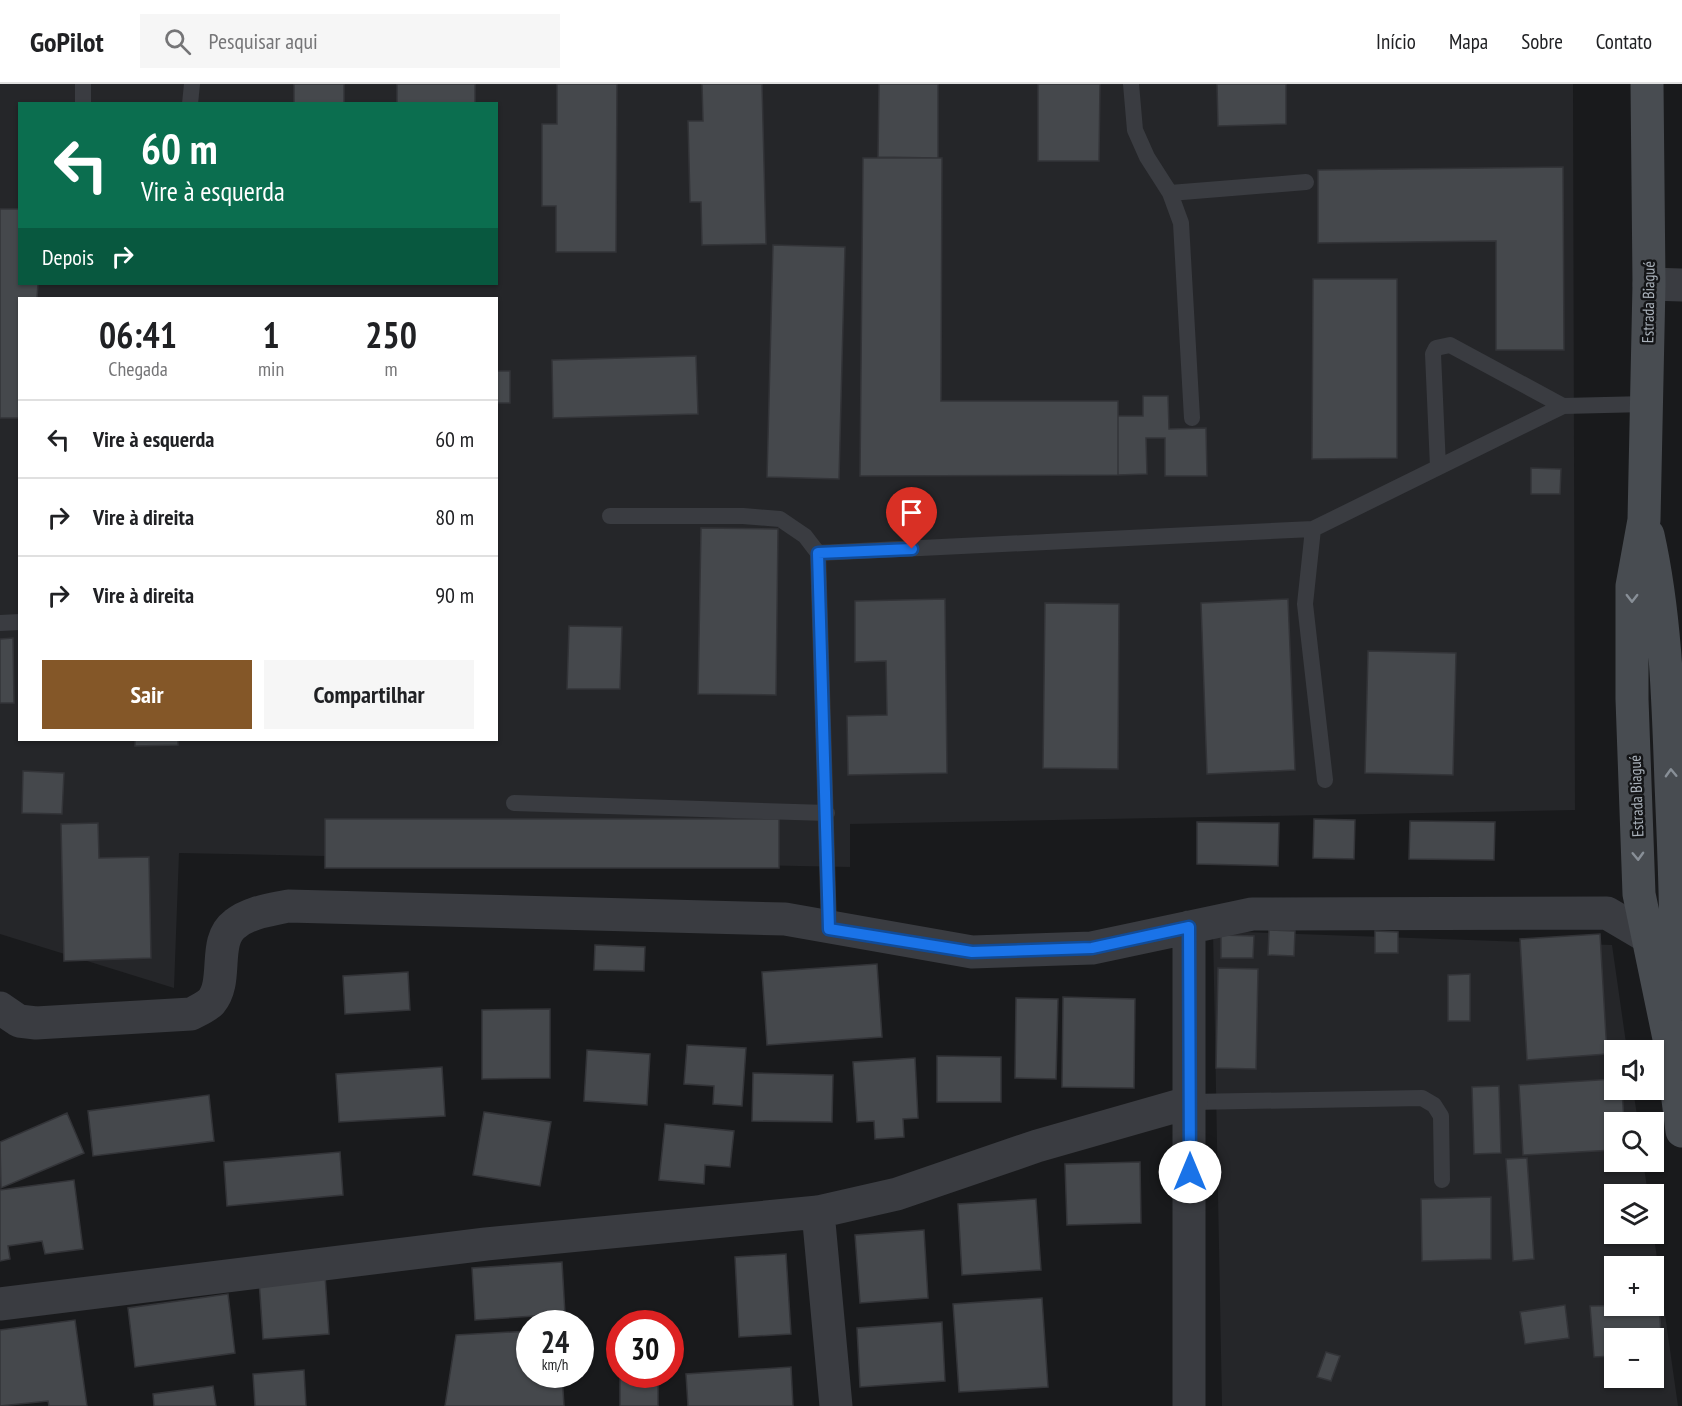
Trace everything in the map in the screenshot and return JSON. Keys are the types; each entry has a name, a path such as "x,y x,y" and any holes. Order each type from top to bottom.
{"main road":[{"name":"Estrada Biagué","path":"1647,84 1649,284 1647,404 1644,520 1632,586 1632,699 1639,894 1672,1053"},
{"name":"Estrada Biagué","path":"1644,520 1658,580 1675,715 1678,995 1672,1053"},
{"path":"1672,1053 1682,1131"}],"street":[{"path":"1649,284 1682,285"},
{"path":"1607,914 1639,894"},
{"path":"0,1008 19,1022 36,1023 191,1014 211,1002 217,989 225,935 234,924 252,914 288,906 785,919 829,929 972,952 1092,948 1252,914 1607,914 1646,936"},
{"path":"1189,927 1191,1102 1189,1406"},
{"path":"0,1304 486,1244 818,1212 897,1194 1037,1146 1191,1102"},
{"path":"818,1212 836,1406"}],"lane":[{"path":"83,84 83,102"},
{"path":"190,102 192,84"},
{"path":"1131,84 1135,130 1147,157 1170,193 1181,223 1192,418"},
{"path":"1170,193 1305,182"},
{"path":"1438,467 1433,354 1436,348 1442,345 1450,345 1563,406"},
{"path":"818,553 1313,529 1563,406 1647,404"},
{"path":"610,516 743,516 780,519 805,536 818,553 829,929"},
{"path":"1313,529 1305,604 1325,780"},
{"path":"0,623 18,622"},
{"path":"514,803 827,813"},
{"path":"1191,1102 1422,1098 1434,1105 1441,1116 1442,1180"}],"shaded area":[{"path":"0,84 1573,84 1575,810 850,824 850,867 179,853 174,988 0,934"},
{"path":"1213,931 1612,945 1626,1040 1604,1040 1604,1100 1635,1100 1636,1112 1604,1112 1604,1172 1645,1172 1646,1184 1604,1184 1604,1244 1655,1244 1657,1256 1604,1256 1604,1316 1664,1316 1664,1307 1678,1406 1222,1406"}],"building":[{"path":"294,84 344,84 344,102 294,102"},
{"path":"397,84 475,84 475,102 397,102"},
{"path":"557,84 617,84 616,252 556,252 556,206 542,206 542,124 557,124"},
{"path":"702,84 762,84 766,244 702,245 701,202 690,202 688,121 703,121"},
{"path":"879,84 938,84 938,158 878,157"},
{"path":"1038,84 1100,84 1099,161 1038,161"},
{"path":"1217,84 1286,84 1286,124 1218,126"},
{"path":"863,158 942,158 941,401 1118,401 1118,475 860,476"},
{"path":"1563,167 1564,350 1496,350 1496,241 1318,243 1318,170"},
{"path":"0,209 18,209 18,285 38,285 37,297 18,297 18,418 0,418"},
{"path":"773,245 845,247 839,479 767,477"},
{"path":"1313,279 1397,279 1397,458 1312,459"},
{"path":"696,356 698,414 553,418 552,360"},
{"path":"498,371 510,371 510,403 498,403"},
{"path":"1143,396 1168,396 1169,429 1206,428 1207,476 1165,476 1165,438 1146,438 1147,474 1118,475 1118,416 1143,416"},
{"path":"1531,468 1561,469 1560,494 1531,494"},
{"path":"701,528 778,529 776,695 698,694"},
{"path":"945,599 947,773 848,775 847,716 887,715 886,661 855,662 855,601"},
{"path":"1288,599 1295,770 1207,774 1201,603"},
{"path":"1045,603 1119,604 1118,769 1043,768"},
{"path":"569,626 622,627 620,689 567,689"},
{"path":"13,638 14,703 0,703 0,639"},
{"path":"1368,651 1456,653 1453,775 1365,773"},
{"path":"135,741 178,741 178,745 135,746"},
{"path":"23,771 64,773 62,814 22,813"},
{"path":"325,819 779,819 779,868 325,868"},
{"path":"1314,819 1355,820 1354,859 1313,858"},
{"path":"1410,821 1495,822 1494,860 1409,859"},
{"path":"1197,822 1279,823 1278,866 1197,864"},
{"path":"98,823 99,858 149,857 151,958 64,961 61,824"},
{"path":"1269,930 1295,931 1294,956 1268,955"},
{"path":"1375,931 1398,932 1398,953 1375,953"},
{"path":"1600,934 1606,1040 1604,1040 1604,1054 1527,1060 1520,939"},
{"path":"1221,935 1254,936 1253,958 1221,958"},
{"path":"595,945 645,947 644,971 594,970"},
{"path":"877,964 882,1037 767,1045 762,972"},
{"path":"1218,968 1258,969 1256,1069 1216,1068"},
{"path":"408,972 410,1010 345,1014 343,976"},
{"path":"1470,974 1470,1021 1448,1021 1448,975"},
{"path":"1063,997 1135,999 1134,1088 1062,1087"},
{"path":"1016,998 1058,999 1056,1079 1015,1078"},
{"path":"550,1009 550,1078 482,1079 482,1010"},
{"path":"687,1045 746,1048 742,1106 713,1104 714,1086 684,1084"},
{"path":"587,1050 650,1054 647,1105 584,1101"},
{"path":"937,1056 1001,1057 1001,1102 937,1102"},
{"path":"915,1058 918,1118 903,1119 904,1137 875,1139 874,1121 857,1122 853,1062"},
{"path":"442,1067 445,1116 339,1122 336,1074"},
{"path":"753,1073 833,1075 832,1122 752,1121"},
{"path":"1604,1080 1604,1100 1623,1100 1623,1112 1604,1112 1604,1151 1523,1155 1519,1085"},
{"path":"1499,1086 1501,1153 1474,1154 1472,1087"},
{"path":"209,1095 214,1141 93,1156 88,1111"},
{"path":"484,1112 551,1122 540,1186 473,1175"},
{"path":"67,1113 84,1153 1,1188 0,1142"},
{"path":"665,1124 734,1131 730,1167 705,1165 704,1184 659,1180"},
{"path":"340,1152 343,1195 227,1206 224,1162"},
{"path":"1527,1158 1534,1259 1513,1261 1506,1159"},
{"path":"1140,1162 1141,1223 1067,1225 1065,1164"},
{"path":"74,1180 83,1249 45,1254 42,1241 8,1246 10,1259 0,1261 0,1190"},
{"path":"1491,1197 1491,1259 1422,1261 1421,1199"},
{"path":"1036,1199 1041,1270 962,1275 958,1204"},
{"path":"924,1230 928,1298 860,1303 855,1235"},
{"path":"786,1254 791,1334 739,1337 735,1257"},
{"path":"562,1262 565,1310 516,1310 516,1317 475,1320 472,1268"},
{"path":"325,1275 329,1334 263,1339 259,1280"},
{"path":"228,1294 235,1353 135,1367 128,1308"},
{"path":"1042,1298 1048,1387 959,1392 953,1304"},
{"path":"1565,1305 1569,1338 1525,1344 1520,1312"},
{"path":"1590,1306 1604,1306 1604,1316 1660,1316 1661,1328 1604,1328 1604,1356 1594,1357"},
{"path":"75,1320 87,1406 49,1406 48,1401 0,1406 0,1330"},
{"path":"942,1322 945,1381 860,1387 857,1328"},
{"path":"516,1332 516,1388 563,1388 564,1406 445,1406 456,1335"},
{"path":"1326,1352 1340,1356 1331,1381 1317,1377"},
{"path":"791,1367 793,1406 688,1406 686,1374"},
{"path":"304,1370 306,1406 255,1406 253,1374"},
{"path":"213,1386 216,1406 154,1406 153,1394"},
{"path":"620,1388 658,1388 658,1406 620,1406"}],"route":[{"path":"912,549 818,553 829,929 972,952 1092,948 1189,927 1190,1172"}]}
